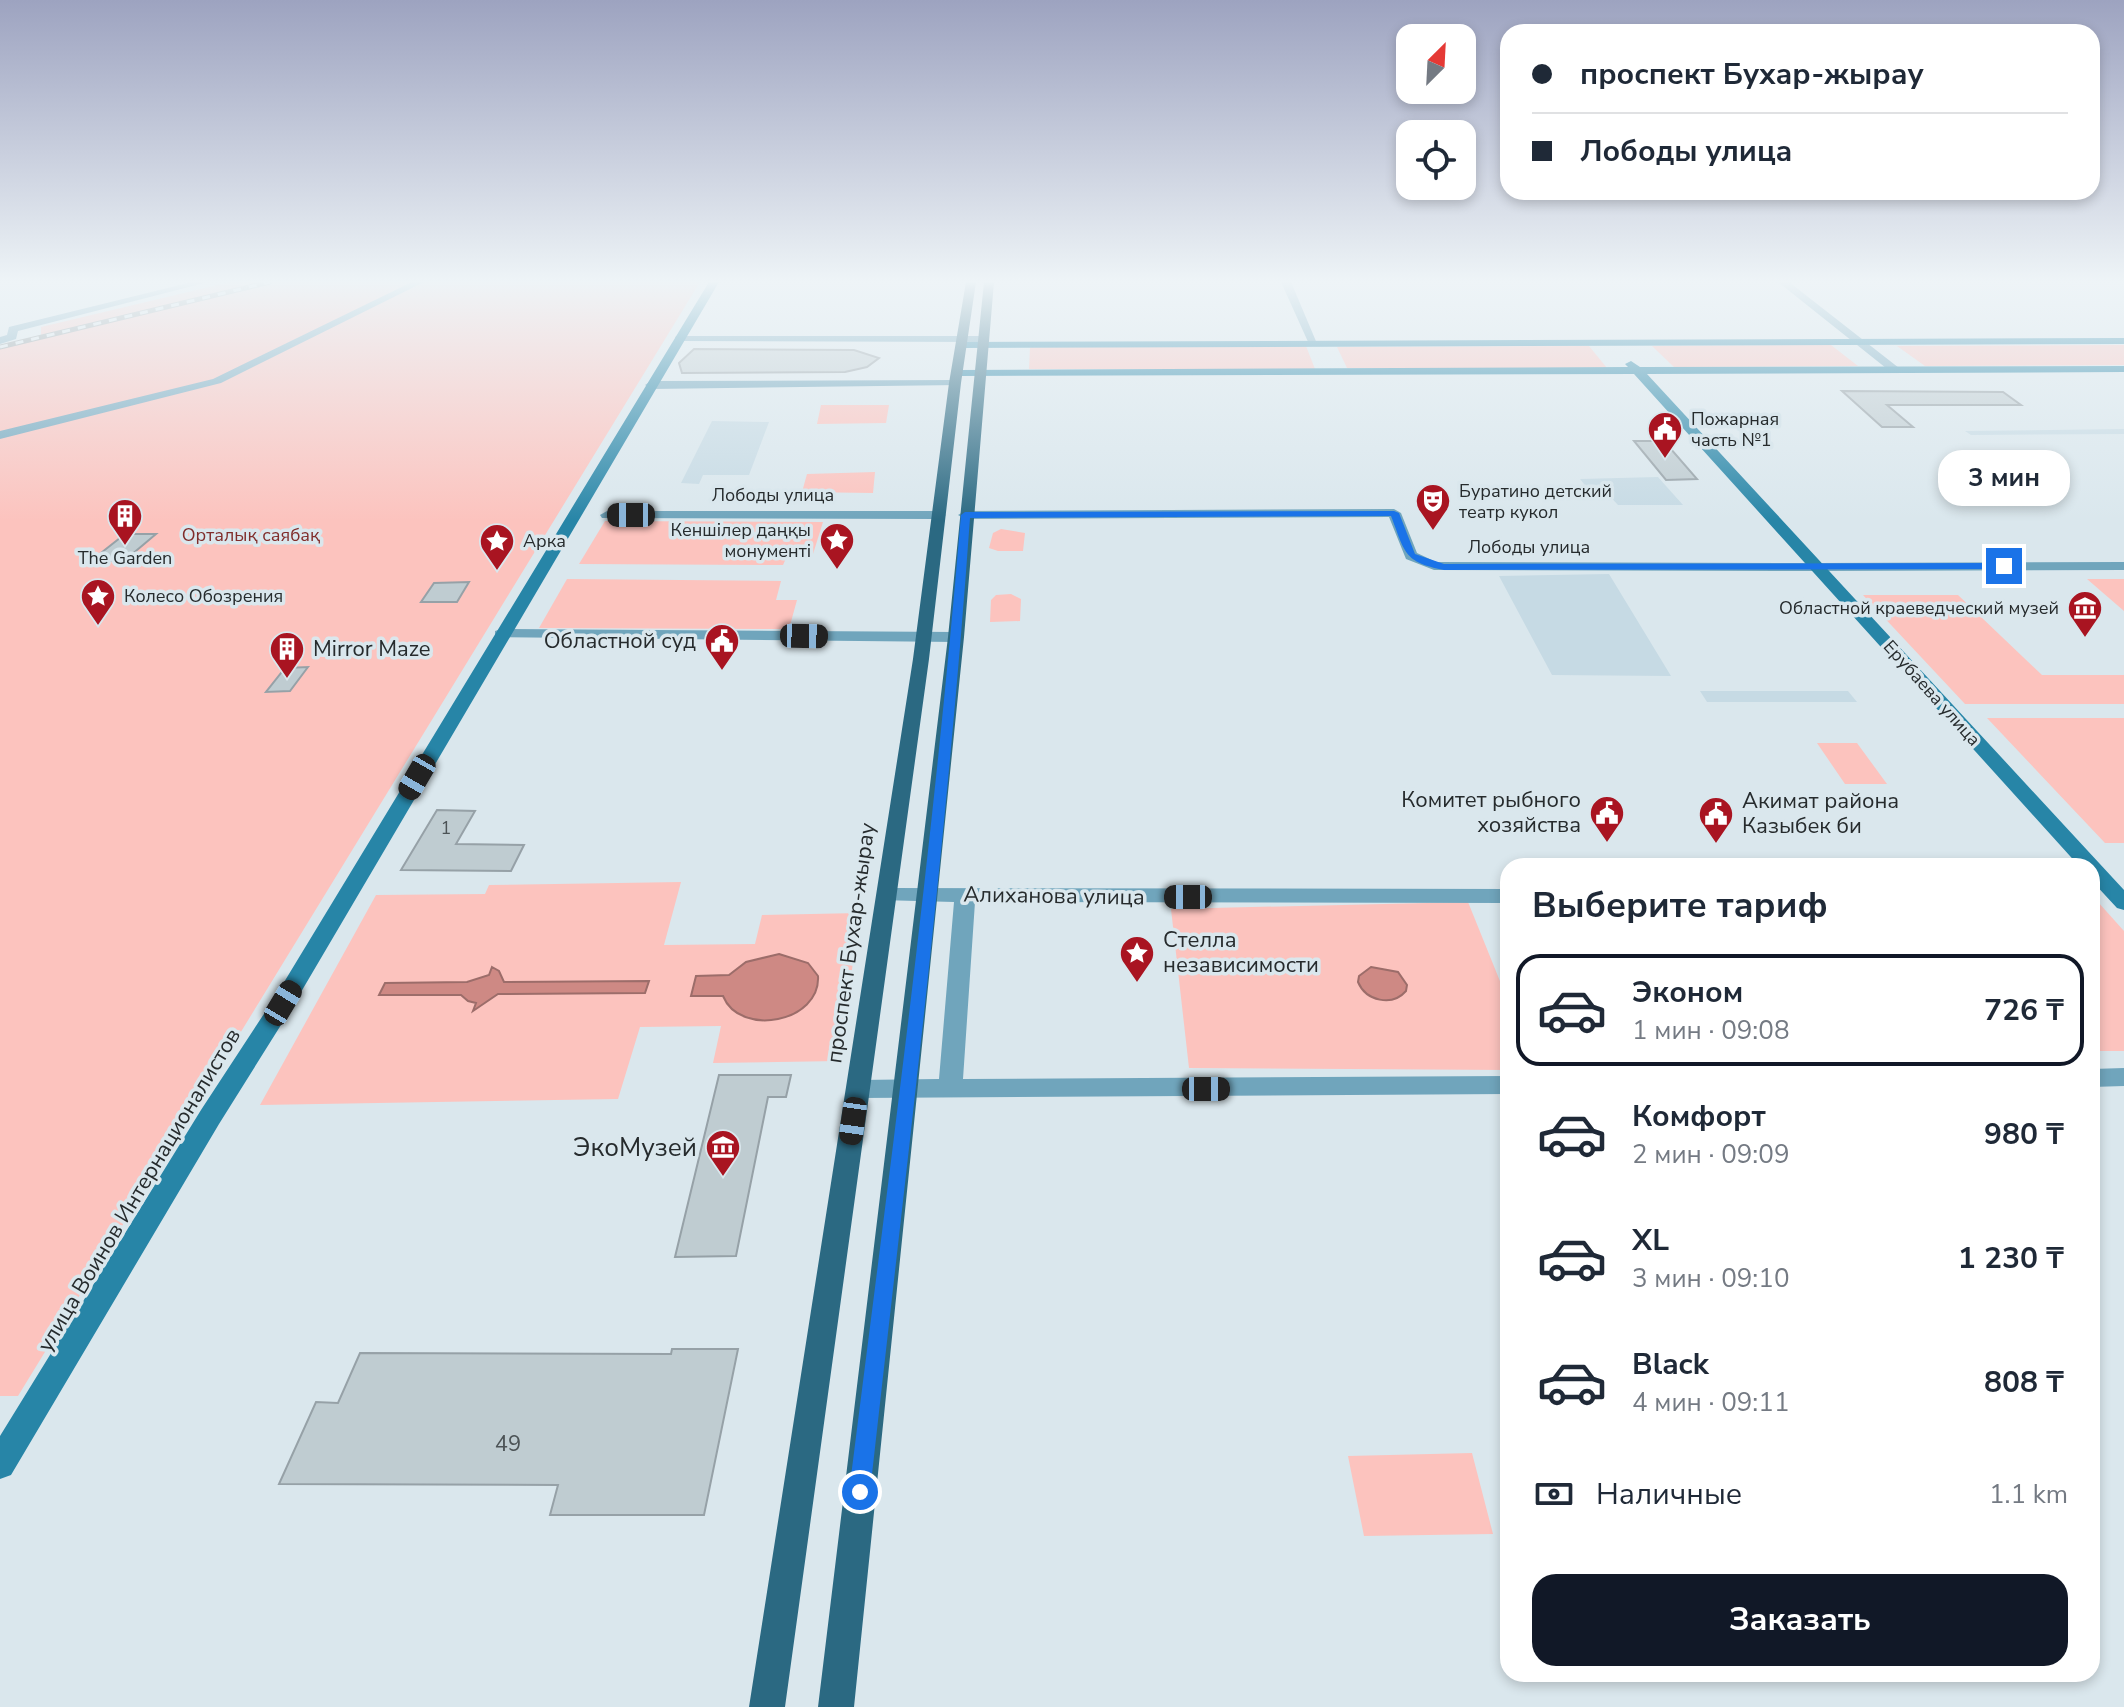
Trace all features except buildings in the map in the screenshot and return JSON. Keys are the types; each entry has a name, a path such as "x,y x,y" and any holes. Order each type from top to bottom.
{"main road":[{"name":"улица Воинов Интернационалистов","path":"0,1464 210,1117 283,1003 665,362"},
{"name":"проспект Бухар-жырау","path":"767,1707 924,637 959,362"},
{"path":"836,1707 908,1087 956,637 981,362"},
{"name":"Ерубаева улица","path":"1629,362 2083,858"},
{"path":"956,378 980,373 2124,369"}],"street":[{"path":"0,435 217,381 256,362"},
{"path":"1884,362 1895,370"},
{"path":"651,385 956,378"},
{"name":"Лободы улица","path":"965,515 1394,513 1411,556 1424,563 1444,567 2124,566"},
{"name":"Лободы улица","path":"607,515 939,515"},
{"path":"501,634 956,637"},
{"name":"Алиханова улица","path":"887,895 1500,896"},
{"path":"950,1088 965,895"},
{"path":"2100,1078 2124,1077"},
{"path":"859,1089 1500,1085"}],"shaded area":[{"path":"712,421 769,422 749,475 703,475 699,484 681,483"},
{"path":"2124,429 2124,434 1971,435 1965,431"},
{"path":"1658,477 1683,505 1618,505 1603,489 1588,489 1580,479"},
{"path":"1609,574 1671,676 1552,675 1499,576"},
{"path":"1700,691 1848,691 1857,702 1707,702"},
{"path":"779,954 808,963 818,976 815,992 807,1004 794,1014 761,1020 745,1017 732,1009 723,996 691,996 696,976 729,975 746,962"},
{"path":"492,967 499,971 504,982 649,981 645,993 498,994 473,1011 476,1003 461,995 379,995 385,983 467,982 489,975"},
{"path":"1371,967 1398,972 1407,985 1406,991 1387,1000 1367,994 1358,982 1359,976"}],"green space":[{"name":"Орталық саябақ","path":"0,362 651,362 18,1396 0,1396"},
{"path":"1029,362 1312,362 1315,369 1029,369"},
{"path":"1344,362 1602,362 1607,368 1347,368"},
{"path":"1668,362 1852,362 1858,366 1674,367"},
{"path":"1919,362 2124,362 2124,365 1925,366"},
{"path":"821,405 889,405 886,423 817,424"},
{"path":"875,472 873,493 802,492 807,474"},
{"path":"605,521 823,522 813,554 788,554 783,565 579,564"},
{"path":"1001,529 1025,533 1023,551 989,548 993,533"},
{"path":"567,579 781,581 776,600 797,600 789,629 539,628"},
{"path":"2087,579 2124,579 2124,611"},
{"path":"1011,594 1021,599 1020,621 990,622 991,600 996,595"},
{"path":"1863,595 1958,595 2042,675 2124,675 2124,704 1965,704"},
{"path":"1987,718 2124,718 2124,843 2105,843"},
{"path":"1817,743 1857,743 1887,784 1845,784"},
{"path":"681,882 664,945 755,944 762,915 860,913 839,1061 713,1063 721,1026 640,1027 618,1099 260,1105 376,895 485,894 489,885"},
{"path":"1468,902 1500,981 1500,1070 1189,1068 1171,909"},
{"path":"2100,904 2124,931 2124,1051 2100,1051"},
{"path":"1472,1453 1493,1534 1364,1536 1348,1456"}],"place":[{"name":"Пожарная часть №1","path":"1665,460"},
{"name":"Буратино детский театр кукол","path":"1433,532"},
{"name":"The Garden","path":"125,547"},
{"name":"Кеншілер даңқы монументі","path":"837,571"},
{"name":"Арка","path":"497,572"},
{"name":"Колесо Обозрения","path":"98,627"},
{"name":"Областной краеведческий музей","path":"2085,639"},
{"name":"Областной суд","path":"722,672"},
{"name":"Mirror Maze","path":"287,680"},
{"name":"Комитет рыбного хозяйства","path":"1607,844"},
{"name":"Акимат района Казыбек би","path":"1716,845"},
{"name":"Стелла независимости","path":"1137,984"},
{"name":"ЭкоМузей","path":"723,1178"}],"route":[{"path":"860,1492 908,1087 956,637 965,515 1394,513 1411,556 1424,563 1444,567 2004,566"}]}
